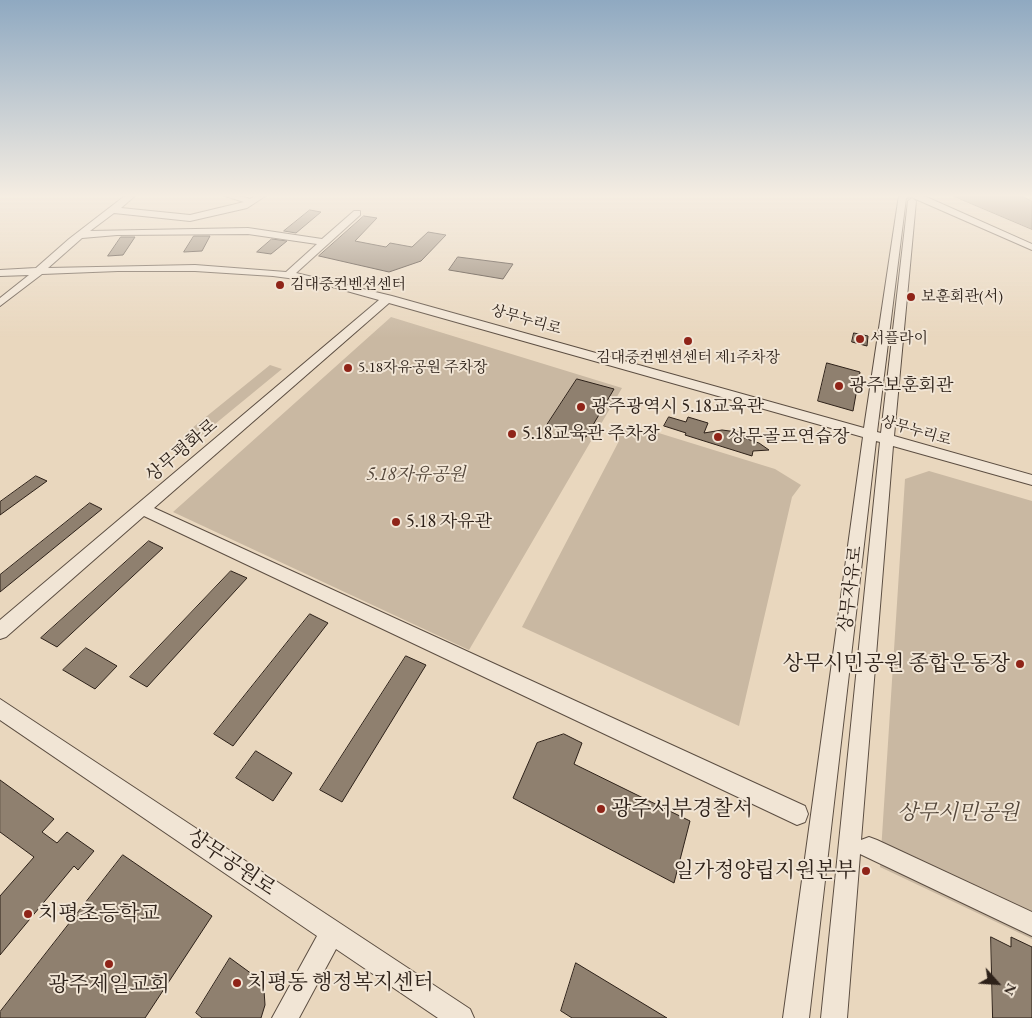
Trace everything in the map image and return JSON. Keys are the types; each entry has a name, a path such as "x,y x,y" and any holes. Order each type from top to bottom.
{"street":[{"path":"0,303 71,243"},
{"path":"288,274 323,243"},
{"name":"상무자유로","path":"834,1018 878,437 897,243"},
{"name":"상무자유로","path":"796,1018 905,243"},
{"name":"상무누리로","path":"0,273 184,266 288,274 388,298 1032,480"},
{"name":"상무평화로","path":"0,631 388,298"},
{"path":"143,509 797,814"},
{"name":"상무공원로","path":"0,709 333,930 461,1018"},
{"path":"869,848 1032,924"},
{"path":"285,1018 333,930"}],"green space":[{"name":"5.18자유공원","path":"391,317 622,388 469,650 173,512"},
{"path":"270,365 282,369 198,438 186,433"},
{"path":"617,428 649,430 775,469 801,485 792,497 739,726 522,627 619,441"},
{"name":"상무시민공원","path":"929,471 1032,501 1032,939 880,867 905,479"}],"building":[{"path":"117,243 131,243 123,255 108,256"},
{"path":"190,243 207,243 202,251 184,252"},
{"path":"268,243 285,243 271,254 257,252"},
{"path":"334,243 363,243 386,247 390,243 412,247 417,243 439,243 421,261 389,272 319,256"},
{"path":"458,257 513,264 503,279 449,270"},
{"name":"서플라이","path":"854,333 868,336 867,346 852,342"},
{"name":"광주보훈회관","path":"827,363 860,372 853,411 818,401"},
{"name":"광주광역시 5.18교육관","path":"577,379 614,389 586,437 547,425"},
{"name":"상무골프연습장","path":"669,417 686,422 688,417 708,423 704,433 722,430 745,433 744,438 759,443 769,450 753,451 752,456 685,435 686,433 664,426"},
{"path":"36,476 47,481 0,515 0,502"},
{"path":"90,503 102,509 0,592 0,575"},
{"path":"149,541 163,548 57,647 41,638"},
{"path":"231,571 247,578 147,687 130,677"},
{"path":"310,614 328,623 233,746 214,734"},
{"path":"86,648 117,666 95,689 63,670"},
{"path":"406,656 426,665 342,802 320,790"},
{"name":"광주서부경찰서","path":"564,734 582,743 574,764 690,821 674,883 513,798 537,743"},
{"path":"256,751 292,773 273,801 236,778"},
{"name":"치평초등학교","path":"0,780 54,819 42,832 57,843 67,832 94,851 78,870 74,866 0,955 0,896 34,857 0,832"},
{"name":"광주제일교회","path":"123,855 212,916 145,1018 0,1018 0,1012"},
{"path":"991,937 1011,947 1011,937 1032,947 1032,1018 993,1018"},
{"name":"치평동 행정복지센터","path":"230,958 256,977 264,990 265,1005 261,1018 202,1018 196,1013"},
{"path":"576,963 667,1018 572,1018 561,1011"}],"place":[{"name":"김대중컨벤션센터","path":"280,285"},
{"name":"보훈회관(서)","path":"911,297"},
{"name":"서플라이","path":"860,339"},
{"name":"김대중컨벤션센터 제1주차장","path":"688,341"},
{"name":"5.18자유공원 주차장","path":"348,368"},
{"name":"광주보훈회관","path":"839,386"},
{"name":"광주광역시 5.18교육관","path":"581,407"},
{"name":"5.18교육관 주차장","path":"512,434"},
{"name":"상무골프연습장","path":"718,437"},
{"name":"5.18 자유관","path":"396,522"},
{"name":"상무시민공원 종합운동장","path":"1020,664"},
{"name":"광주서부경찰서","path":"601,809"},
{"name":"일가정양립지원본부","path":"866,871"},
{"name":"치평초등학교","path":"28,914"},
{"name":"광주제일교회","path":"109,964"},
{"name":"치평동 행정복지센터","path":"237,983"}]}
